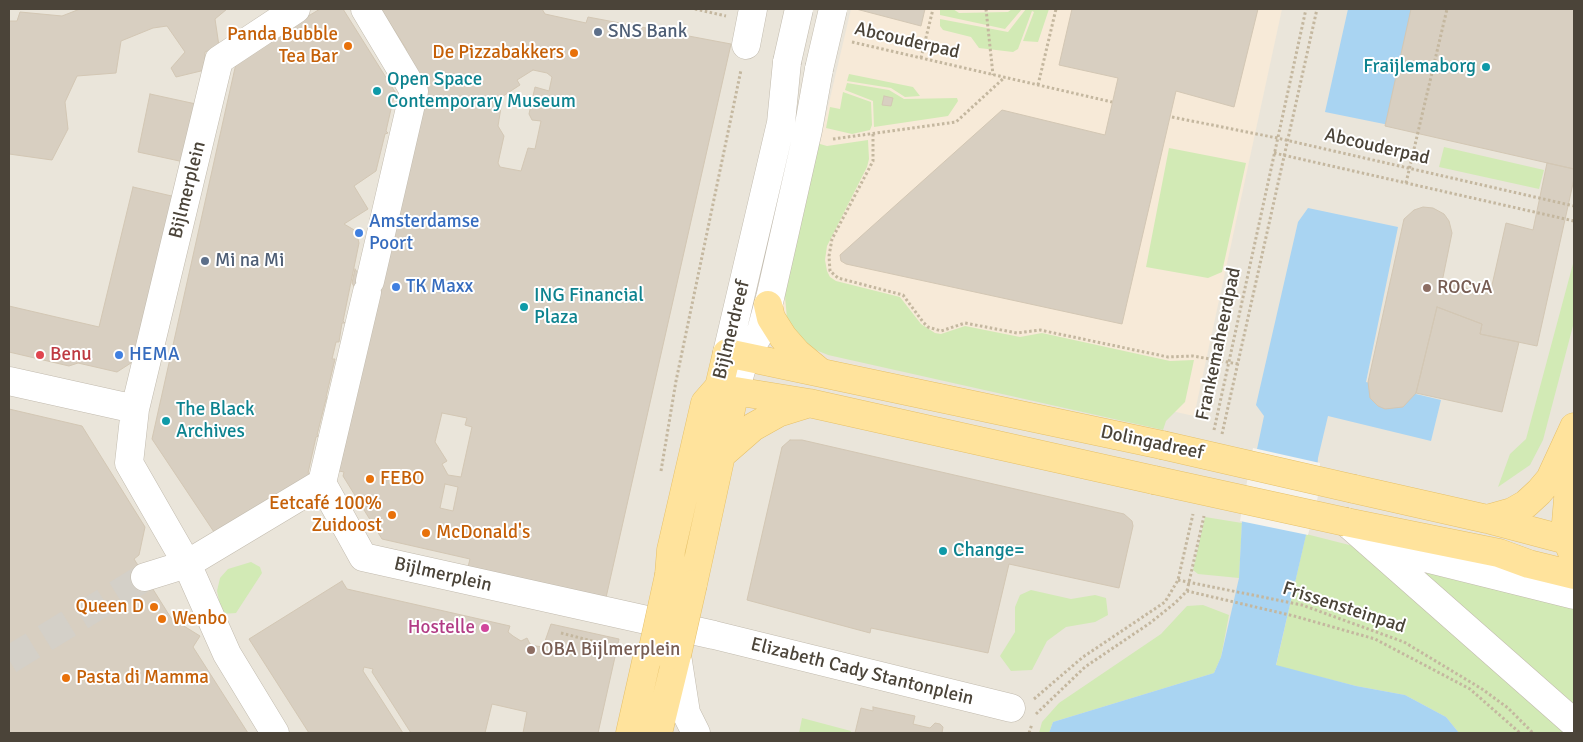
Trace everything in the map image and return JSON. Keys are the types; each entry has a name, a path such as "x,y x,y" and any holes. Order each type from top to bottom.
{"main road":[{"path":"768,305 771,318 783,337 797,353 821,373"},
{"name":"Dolingadreef","path":"736,355 1162,445 1488,519 1572,543"},
{"name":"Dolingadreef","path":"727,389 809,404 1346,522 1499,553 1529,564 1574,575"},
{"name":"Bijlmerdreef","path":"630,733 646,662 681,580 720,455 727,389"},
{"name":"Bijlmerdreef","path":"681,580 670,550 705,403 727,389"},
{"path":"720,455 753,427 778,413 809,404"},
{"path":"1488,519 1512,512 1526,504 1539,492 1550,479 1574,427"},
{"path":"1499,553 1541,551 1572,543 1566,507 1574,463"},
{"name":"Bijlmerdreef","path":"652,651 658,733"}],"street":[{"name":"Bijlmerplein","path":"275,733 227,654 187,564 129,463 135,409 219,60 296,9"},
{"path":"146,576 187,564 322,483 368,287 377,210 414,91 365,9"},
{"name":"Bijlmerdreef","path":"727,389 736,355 781,123 787,62 799,9"},
{"name":"Bijlmerdreef","path":"736,355 760,331 768,305 808,130 819,69 833,9"},
{"path":"9,381 135,409"},
{"name":"Bijlmerplein","path":"322,483 363,556 714,635"},
{"path":"1346,522 1574,723"},
{"name":"Dolingadreef","path":"1346,522 1410,554 1574,595"},
{"name":"Elizabeth Cady Stantonplein","path":"714,635 1020,707"},
{"path":"641,733 658,666 652,651"},
{"path":"652,651 696,733"}],"path":[{"path":"660,478 676,381 748,35 695,9"},
{"path":"921,58 933,9"},
{"path":"986,9 993,75"},
{"path":"1038,85 1056,9"},
{"name":"Frankemaheerdpad","path":"1212,438 1306,9"},
{"path":"1222,436 1317,9"},
{"path":"1406,183 1447,9"},
{"name":"Abcouderpad","path":"843,40 1112,102"},
{"path":"839,139 956,122 1005,78"},
{"name":"Abcouderpad","path":"1172,117 1277,138 1574,206"},
{"path":"873,134 872,161 832,239 829,256 830,271 838,278 903,294 928,327 941,331 965,323 1017,334 1040,330 1168,357 1194,356 1238,364"},
{"path":"1274,153 1574,222"},
{"path":"1020,707 1082,657 1165,602 1178,580 1194,510"},
{"path":"1029,733 1035,715 1085,666 1150,623 1175,603 1186,591 1204,514"},
{"name":"Frissensteinpad","path":"1178,580 1302,604 1404,642 1482,689 1508,708 1533,733"},
{"path":"1186,591 1294,616 1375,638 1446,674 1470,689 1520,733"},
{"path":"561,633 652,651"}],"shaded area":[{"path":"9,9 1574,9 1574,733 9,733"},
{"path":"851,9 1282,9 1194,416 777,324"}],"green space":[{"path":"940,9 953,9 959,13 1008,12 1012,9 1022,9 1005,29 940,15"},
{"path":"1026,9 1049,9 1038,42 1023,41 1034,12 1032,11 1018,49 1013,52 979,48 971,37 943,30 940,26 940,19 1008,32"},
{"path":"849,74 913,87 920,96 905,97 891,88 847,81"},
{"path":"847,83 889,90 904,99 957,98 958,101 948,116 874,127 873,101 845,90"},
{"path":"843,92 871,102 872,125 870,130 852,134 826,128 830,107 840,109"},
{"path":"868,140 869,159 867,167 827,246 825,260 830,277 836,281 900,297 921,324 935,333 941,334 965,326 1020,337 1042,333 1170,361 1194,360 1185,402 1166,421 1163,430 828,355 811,348 799,338 787,319 784,285 813,142 827,146"},
{"path":"1444,147 1544,170 1539,189 1439,167"},
{"path":"1169,148 1246,163 1222,272 1208,278 1146,267"},
{"path":"1574,260 1574,322 1543,440 1530,465 1498,487 1510,454 1526,439"},
{"path":"1205,517 1242,523 1239,578 1198,574 1193,570"},
{"path":"1306,534 1574,602 1574,733 1459,733 1446,717 1405,695 1356,686 1276,666"},
{"path":"251,562 260,567 262,573 236,613 222,614 217,591 220,578 228,569"},
{"path":"1031,590 1071,599 1095,595 1106,598 1108,615 1095,622 1066,627 1047,641 1032,670 1011,671 1000,656 1015,632 1015,607 1020,595"},
{"path":"1203,605 1229,615 1221,657 1214,673 1053,722 1049,733 1039,733 1042,722 1059,703 1161,634 1187,606"},
{"path":"802,718 851,731 850,733 799,733"}],"water":[{"path":"1348,9 1425,9 1394,126 1325,112"},
{"path":"1308,208 1398,227 1366,382 1441,400 1431,441 1328,416 1318,458 1315,496 1276,665 1356,686 1405,695 1446,717 1459,733 1049,733 1053,722 1214,673 1221,657 1239,578 1242,520 1264,416 1256,405 1298,222"}],"pier":[{"path":"1253,448 1320,463 1318,496 1308,535 1240,521"}],"building":[{"path":"80,9 227,9 215,19 219,46 205,52 205,70 176,77 171,68 185,52 167,26 153,28 121,41 116,73 77,76 65,102 68,129 52,160 9,154 9,21 17,21 20,12 62,16"},
{"path":"320,9 343,9 397,95 394,96 386,131 388,133 385,134 376,171 354,186 368,209 344,224 356,231 359,243 343,321 345,323 342,323 339,342 336,342 332,359 335,359 326,397 328,399 326,399 317,435 319,436 316,437 308,473 311,475 214,532 152,439 237,59"},
{"name":"ING Financial Plaza","path":"381,9 542,9 545,14 586,23 588,17 731,44 605,602 468,567 470,559 382,539 343,476 344,472 339,471 426,89 403,52 407,50","holes":["533,70 547,73 552,77 549,91 535,87 529,114 532,120 541,121 535,149 528,148 521,171 500,167 498,163 504,136 498,126 502,101 500,98 520,85 517,80","442,413 467,418 465,425 472,427 461,477 448,475 442,464 447,461 435,442","445,484 458,487 453,511 440,508"]},
{"path":"856,9 925,9 921,26"},
{"path":"1072,9 1258,9 1234,107 1176,91 1122,324 846,264 841,261 840,255 1002,110 1105,135 1118,78 1059,65"},
{"name":"Fraijlemaborg","path":"1411,9 1574,9 1574,169 1385,126"},
{"path":"150,94 196,104 184,162 138,152"},
{"path":"884,96 893,98 891,106 882,105"},
{"name":"ROCvA","path":"1547,163 1574,169 1574,179 1537,346 1480,334 1482,324 1437,307 1416,393 1403,407 1385,409 1378,406 1370,398 1368,382 1404,219 1414,210 1423,207 1433,208 1444,214 1449,221 1452,233 1442,282 1490,294 1506,223 1533,230"},
{"path":"133,187 176,197 134,361 117,372 78,363 69,366 9,352 9,306 99,327"},
{"path":"355,269 362,279 382,284 379,295 356,290 352,283"},
{"path":"1437,307 1482,324 1480,334 1519,342 1502,412 1416,393"},
{"path":"9,409 82,426 145,527 139,555 134,559 171,618 200,636 193,647 248,733 9,733"},
{"name":"Change=","path":"790,440 802,440 1124,514 1132,521 1133,526 1119,588 1009,564 988,653 871,628 870,633 747,600 782,447"},
{"path":"342,581 347,589 510,626 508,632 513,636 521,641 527,638 530,644 536,646 543,647 551,624 619,639 598,733 523,733 527,712 492,704 485,733 411,733 372,672 373,669 364,667 363,671 403,733 309,733 249,639"},
{"path":"873,707 915,716 913,724 930,728 935,723 940,724 943,727 942,733 855,733 861,708 873,711"}],"tunnel":[{"path":"9,660 145,577"}],"place":[{"name":"SNS Bank","path":"598,32"},
{"name":"Panda Bubble Tea Bar","path":"348,46"},
{"name":"De Pizzabakkers","path":"574,53"},
{"name":"Fraijlemaborg","path":"1486,67"},
{"name":"Open Space Contemporary Museum","path":"377,91"},
{"name":"Amsterdamse Poort","path":"359,233"},
{"name":"Mi na Mi","path":"205,261"},
{"name":"TK Maxx","path":"396,287"},
{"name":"ROCvA","path":"1427,288"},
{"name":"ING Financial Plaza","path":"524,307"},
{"name":"Benu","path":"40,355"},
{"name":"HEMA","path":"119,355"},
{"name":"The Black Archives","path":"166,421"},
{"name":"FEBO","path":"370,479"},
{"name":"Eetcafé 100% Zuidoost","path":"392,515"},
{"name":"McDonald's","path":"426,533"},
{"name":"Change=","path":"943,551"},
{"name":"Queen D","path":"154,607"},
{"name":"Wenbo","path":"162,619"},
{"name":"Hostelle","path":"485,628"},
{"name":"OBA Bijlmerplein","path":"531,650"},
{"name":"Pasta di Mamma","path":"66,678"}]}
